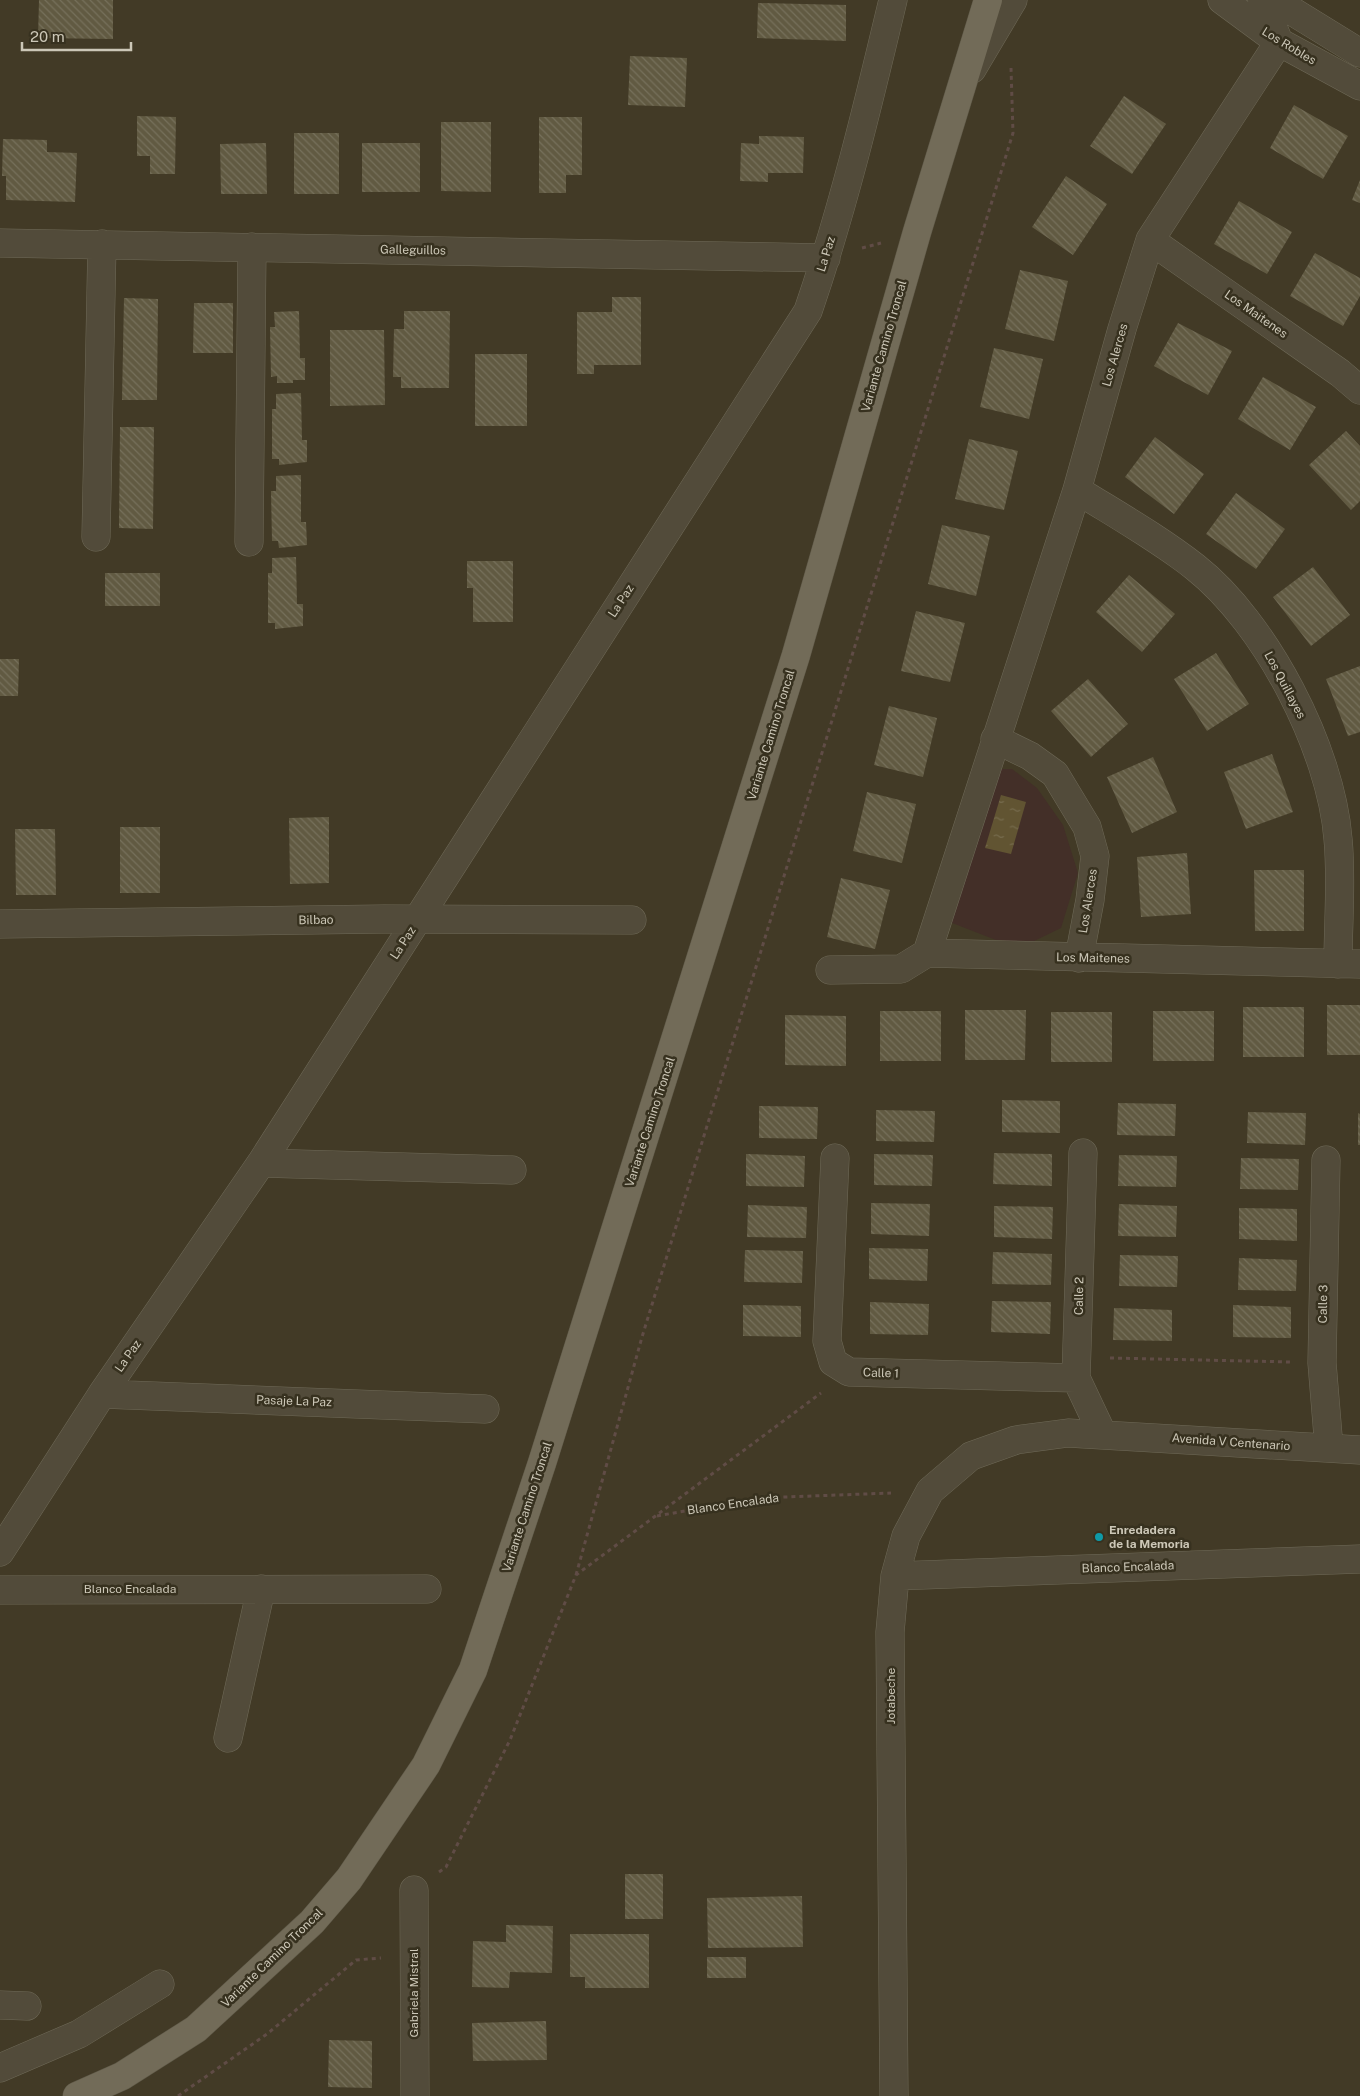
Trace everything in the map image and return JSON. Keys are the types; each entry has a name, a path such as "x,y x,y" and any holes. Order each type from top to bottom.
{"main road":[{"name":"Variante Camino Troncal","path":"77,2096 122,2076 196,2029 312,1922 349,1879 426,1765 473,1670 548,1445 794,664 917,232 988,0"}],"street":[{"name":"La Paz","path":"0,1552 102,1394 261,1163 808,310 826,258 866,113 893,0"},
{"path":"964,83 1013,0"},
{"name":"Los Robles","path":"1222,0 1279,42 1360,86"},
{"path":"1262,0 1279,42"},
{"path":"1274,0 1360,52"},
{"name":"Los Alerces","path":"927,953 1077,490 1122,329 1150,240 1279,42"},
{"name":"Los Maitenes","path":"1150,240 1340,372 1360,390"},
{"name":"Galleguillos","path":"0,243 826,258"},
{"path":"96,537 102,244"},
{"path":"249,542 252,247"},
{"name":"Los Quillayes","path":"1077,490 1196,567 1239,610 1270,654 1293,694 1320,756 1332,794 1349,964"},
{"name":"Los Alerces","path":"996,739 1030,756 1055,774 1087,827 1095,856 1090,900 1078,958"},
{"name":"Bilbao","path":"0,924 418,919 632,920"},
{"path":"830,970 901,969 927,953"},
{"name":"Los Maitenes","path":"927,953 1349,964"},
{"name":"Calle 2","path":"1083,1152 1076,1378 1102,1433"},
{"name":"Calle 1","path":"835,1158 827,1341 833,1362 849,1372 1076,1378"},
{"name":"Calle 3","path":"1326,1160 1322,1363 1329,1448"},
{"path":"261,1163 512,1170"},
{"name":"Pasaje La Paz","path":"102,1394 485,1409"},
{"name":"Jotabeche","path":"894,2096 890,1632 895,1576 906,1536 930,1491 971,1456 1016,1440 1068,1433 1102,1433"},
{"name":"Avenida V Centenario","path":"1102,1433 1360,1450"},
{"name":"Blanco Encalada","path":"895,1576 1360,1559"},
{"path":"228,1738 260,1589"},
{"name":"Blanco Encalada","path":"0,1590 427,1589"},
{"name":"Gabriela Mistral","path":"414,1890 415,2096"},
{"path":"0,2068 79,2034 160,1984"}],"path":[{"path":"414,1890 446,1867 510,1740 576,1575 642,1337 1013,132 1011,64"},
{"path":"826,258 917,232"},
{"path":"576,1575 849,1372"},
{"name":"Blanco Encalada","path":"656,1516 758,1498 930,1491"},
{"path":"178,2096 267,2034 356,1960 414,1956"}],"shaded area":[{"path":"998,769 1012,769 1037,788 1063,825 1078,873 1061,928 1030,943 996,940 947,921"}],"water":[{"path":"1001,795 1026,802 1011,854 985,848"}],"building":[{"path":"39,0 113,0 113,39 38,38"},
{"path":"758,3 846,5 846,41 757,38"},
{"path":"630,56 687,58 685,107 628,105"},
{"path":"1124,96 1166,124 1132,174 1090,146"},
{"path":"1294,105 1348,136 1323,179 1270,148"},
{"path":"137,116 176,117 175,174 150,174 150,156 137,156"},
{"path":"539,117 582,117 582,175 566,175 566,193 539,193"},
{"path":"441,122 491,122 491,192 441,191"},
{"path":"294,133 339,133 339,194 294,194"},
{"path":"759,136 804,137 803,173 768,173 768,182 740,181 741,143 759,144"},
{"path":"3,139 47,140 47,152 77,153 75,202 6,200 6,176 2,176"},
{"path":"266,143 267,194 221,194 220,144"},
{"path":"362,143 420,143 420,192 362,192"},
{"path":"1066,176 1107,204 1073,255 1032,227"},
{"path":"1360,180 1360,203 1352,200"},
{"path":"1239,201 1292,232 1267,274 1214,244"},
{"path":"1315,253 1360,278 1360,296 1343,326 1290,296"},
{"path":"1020,270 1068,281 1054,341 1005,329"},
{"path":"612,297 641,297 641,365 594,365 594,374 577,374 577,312 612,312"},
{"path":"124,298 158,299 157,400 122,400"},
{"path":"194,303 233,303 233,353 193,353"},
{"path":"299,311 300,358 305,358 305,380 293,380 293,383 277,383 277,376 271,377 270,327 275,327 274,312"},
{"path":"404,311 450,311 449,388 401,388 401,377 393,377 394,329 404,329"},
{"path":"1178,323 1232,351 1208,395 1154,366"},
{"path":"330,330 384,330 385,405 330,406"},
{"path":"994,348 1043,359 1029,419 980,407"},
{"path":"475,354 527,354 527,426 475,426"},
{"path":"1263,377 1316,407 1290,450 1238,419"},
{"path":"301,393 302,440 307,440 307,462 279,465 279,459 272,459 272,409 276,409 276,394"},
{"path":"120,427 154,427 153,529 119,528"},
{"path":"1346,431 1360,446 1360,501 1351,510 1309,465"},
{"path":"1155,437 1204,474 1174,514 1125,477"},
{"path":"969,439 1018,451 1004,510 955,499"},
{"path":"301,475 301,522 306,522 307,545 279,548 278,541 272,541 271,491 276,491 276,476"},
{"path":"1236,493 1285,529 1256,569 1206,534"},
{"path":"942,525 990,536 976,596 928,584"},
{"path":"296,557 297,604 303,604 303,626 275,629 275,623 268,623 268,573 272,573 272,558"},
{"path":"467,561 513,561 513,622 473,622 473,588 467,588"},
{"path":"1313,567 1350,615 1311,646 1273,597"},
{"path":"105,573 160,573 160,606 105,606"},
{"path":"1129,575 1175,614 1142,652 1096,612"},
{"path":"916,611 965,623 950,682 901,671"},
{"path":"1216,653 1249,704 1207,731 1174,679"},
{"path":"0,659 19,659 18,696 0,696"},
{"path":"1360,666 1360,732 1348,736 1326,679"},
{"path":"1088,679 1128,724 1091,757 1051,711"},
{"path":"889,706 937,718 923,777 874,765"},
{"path":"1272,754 1293,812 1246,829 1224,772"},
{"path":"1153,757 1177,812 1132,833 1107,777"},
{"path":"867,792 916,804 902,863 853,851"},
{"path":"329,817 329,883 290,884 289,818"},
{"path":"120,827 160,827 160,893 120,893"},
{"path":"15,829 55,829 56,895 16,895"},
{"path":"1187,853 1191,914 1141,917 1137,857"},
{"path":"1254,870 1304,870 1304,931 1255,931"},
{"path":"841,878 890,890 875,949 827,937"},
{"path":"1327,1005 1360,1005 1360,1055 1327,1055"},
{"path":"1243,1007 1304,1007 1304,1057 1243,1057"},
{"path":"965,1010 1026,1010 1025,1060 965,1060"},
{"path":"880,1011 941,1011 941,1061 880,1061"},
{"path":"1153,1011 1214,1011 1214,1061 1153,1061"},
{"path":"1051,1012 1112,1012 1112,1062 1051,1062"},
{"path":"785,1015 846,1016 846,1066 785,1065"},
{"path":"1002,1100 1060,1101 1060,1133 1002,1132"},
{"path":"1118,1103 1176,1104 1175,1136 1117,1135"},
{"path":"759,1106 818,1107 817,1139 759,1138"},
{"path":"876,1110 935,1111 934,1142 876,1141"},
{"path":"1248,1112 1306,1113 1305,1145 1247,1143"},
{"path":"1358,1113 1360,1114 1360,1145 1358,1145"},
{"path":"994,1153 1052,1154 1052,1186 993,1184"},
{"path":"746,1154 805,1156 804,1187 746,1186"},
{"path":"874,1154 933,1155 932,1186 874,1185"},
{"path":"1119,1155 1177,1156 1176,1187 1118,1186"},
{"path":"1241,1158 1299,1159 1298,1190 1240,1189"},
{"path":"871,1203 930,1204 929,1236 871,1234"},
{"path":"1119,1204 1177,1206 1176,1237 1118,1236"},
{"path":"748,1205 807,1207 806,1238 747,1237"},
{"path":"994,1206 1053,1207 1052,1239 994,1237"},
{"path":"1239,1208 1297,1209 1297,1241 1239,1239"},
{"path":"869,1248 928,1249 927,1281 869,1279"},
{"path":"745,1250 803,1251 802,1283 744,1282"},
{"path":"993,1252 1052,1254 1051,1285 992,1284"},
{"path":"1120,1255 1178,1256 1177,1287 1119,1286"},
{"path":"1239,1258 1297,1260 1296,1291 1238,1290"},
{"path":"992,1301 1051,1302 1050,1334 991,1332"},
{"path":"870,1302 929,1304 928,1335 870,1334"},
{"path":"743,1305 801,1306 801,1337 743,1336"},
{"path":"1233,1305 1291,1307 1291,1338 1233,1337"},
{"path":"1114,1308 1172,1310 1172,1341 1113,1340"},
{"path":"625,1874 663,1874 663,1919 625,1919"},
{"path":"802,1896 803,1947 708,1948 707,1898"},
{"path":"506,1925 553,1926 552,1973 510,1972 509,1988 472,1987 473,1941 506,1942"},
{"path":"570,1934 649,1934 649,1988 585,1988 585,1977 570,1977"},
{"path":"707,1957 746,1957 746,1978 707,1978"},
{"path":"546,2021 547,2060 473,2061 472,2023"},
{"path":"329,2040 372,2041 372,2088 328,2087"}],"place":[{"name":"Enredadera de la Memoria","path":"1099,1537"}]}
